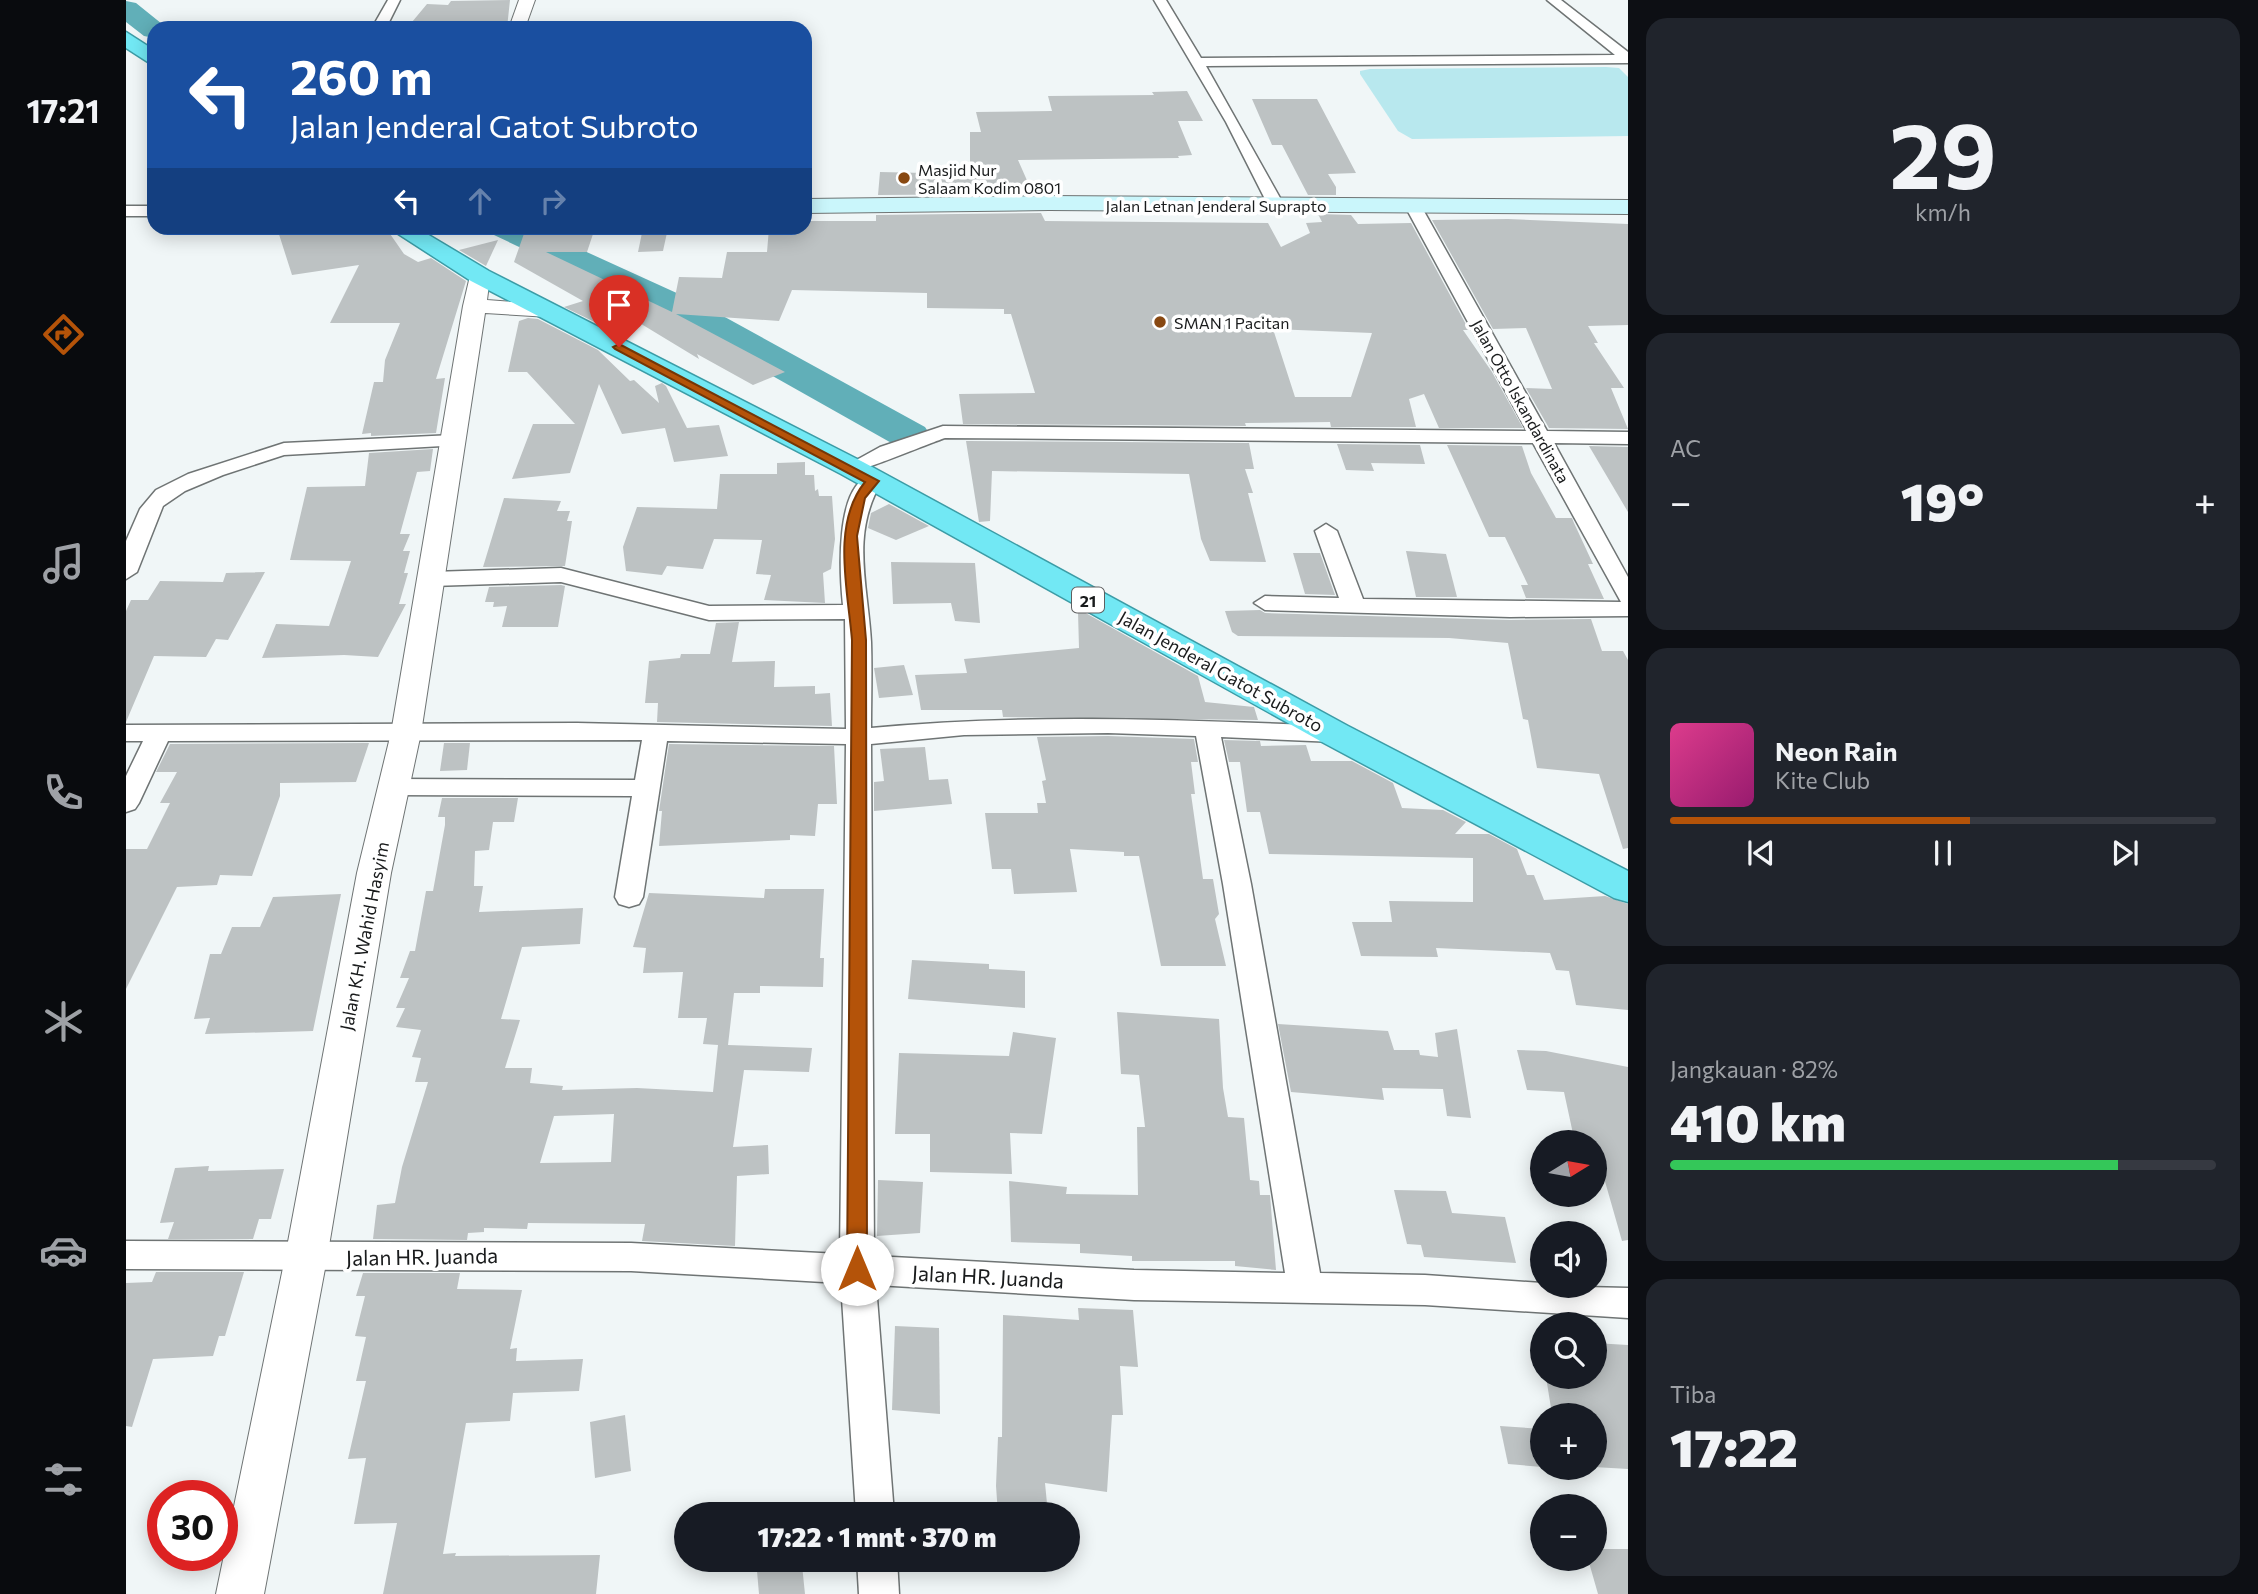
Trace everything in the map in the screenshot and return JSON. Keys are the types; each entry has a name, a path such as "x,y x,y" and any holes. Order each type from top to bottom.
{"highway":[{"path":"126,38 147,54"},
{"name":"21","path":"425,235 452,246 477,291"},
{"name":"Jalan Jenderal Gatot Subroto","path":"477,291 549,311 862,475 1335,734 1628,888"}],"main road":[{"name":"Jalan Letnan Jenderal Suprapto","path":"812,206 1628,207"}],"street":[{"path":"383,21 394,0"},
{"path":"520,21 527,0"},
{"path":"1160,0 1198,61 1276,205"},
{"path":"1553,0 1627,59"},
{"path":"1198,61 1627,59"},
{"name":"Jalan Otto Iskandardinata","path":"1413,206 1628,597"},
{"path":"126,211 147,211"},
{"name":"Jalan KH. Wahid Hasyim","path":"240,1594 306,1258 374,873 406,733 477,291"},
{"path":"874,1502 857,1269 860,737 851,536 862,475 887,451 930,434 1151,431 1542,439 1628,438"},
{"path":"126,572 152,506 166,491 178,486 264,453 284,449 453,441"},
{"path":"1326,531 1353,604"},
{"path":"432,579 561,575 709,613 856,612"},
{"path":"1265,603 1510,610 1628,608"},
{"path":"126,733 656,733 860,737 964,727 1108,724 1335,734"},
{"path":"1207,728 1237,884 1305,1288"},
{"path":"126,803 159,733"},
{"path":"629,897 656,733"},
{"path":"394,787 648,788"},
{"name":"Jalan HR. Juanda","path":"126,1255 306,1258 440,1254 617,1256 1134,1285 1425,1290 1628,1303"},
{"path":"878,1572 879,1594"}],"shaded area":[{"path":"1619,68 1628,77 1628,136 1412,139 1398,131 1360,74 1360,71 1370,69"}],"building":[{"path":"510,0 508,21 413,21 427,4 448,5 451,1"},
{"path":"1187,91 1203,121 1178,121 1192,155 1178,156 1179,158 1018,160 1033,194 878,195 880,172 970,174 970,132 981,132 976,112 1052,111 1048,96 1154,95 1152,92"},
{"path":"1252,99 1317,99 1356,173 1328,174 1336,187 1336,195 1308,195 1282,145 1272,145"},
{"path":"1041,213 1045,221 1268,223 1281,247 1310,233 1306,223 1322,222 1318,214 1351,215 1358,224 1411,223 1469,330 1463,330 1492,372 1523,428 1439,428 1424,394 1409,399 1416,427 1331,427 1330,422 1245,423 1246,426 963,424 959,394 1035,393 1011,314 1004,314 1004,309 927,308 927,293 792,290 779,321 676,314 785,372 753,385 697,354 699,359 633,319 637,327 619,334 564,307 583,301 514,262 524,235 593,235 587,252 546,252 672,312 679,277 722,278 727,252 767,252 768,235 812,235 812,221 876,221 876,215","holes":["1273,329 1372,333 1351,397 1295,397"]},
{"path":"1508,219 1628,224 1628,325 1588,326 1598,343 1594,343 1624,388 1611,388 1628,429 1549,428 1526,388 1552,389 1526,328 1493,329 1432,220"},
{"path":"279,235 391,235 404,254 418,262 431,258 466,281 436,379 445,378 436,433 371,436 371,433 362,434 374,382 383,382 385,360 400,323 330,323 359,265 292,275"},
{"path":"642,235 666,235 663,251 638,252"},
{"path":"498,240 486,266 459,250"},
{"path":"538,319 598,350 630,381 634,380 659,403 655,386 662,383 687,428 719,425 728,456 674,462 665,428 622,434 599,384 570,473 512,479 533,424 575,424 527,372 508,372 519,321"},
{"path":"966,441 1249,443 1254,469 1245,469 1253,493 1248,493 1266,562 1210,561 1201,539 1189,474 992,471 990,521 979,522"},
{"path":"1337,444 1420,445 1425,464 1371,463 1374,471 1346,470"},
{"path":"1447,445 1522,446 1531,473 1556,518 1572,518 1593,564 1588,564 1604,599 1526,598 1521,585 1528,585 1505,537 1489,537"},
{"path":"1589,446 1628,447 1628,512"},
{"path":"433,449 430,471 417,472 400,534 410,534 403,551 410,551 404,573 408,573 399,604 406,604 378,657 344,655 262,658 276,624 329,626 351,561 290,560 307,487 365,486 369,453"},
{"path":"805,462 805,475 814,475 815,491 818,489 819,496 832,496 835,539 831,569 823,573 825,603 764,600 771,575 756,574 762,540 714,539 703,569 667,566 662,575 626,571 623,547 637,507 717,509 720,474 777,474 777,463"},
{"path":"504,498 561,501 557,511 570,511 567,521 572,521 565,566 483,567"},
{"path":"889,504 929,526 896,540 868,528 871,513"},
{"path":"1406,551 1446,554 1457,597 1416,597"},
{"path":"1293,553 1320,553 1335,595 1305,594"},
{"path":"891,562 975,563 980,623 955,621 951,603 893,604"},
{"path":"265,572 228,640 216,639 206,657 154,656 126,722 126,611 131,600 148,600 160,581 223,582 226,573"},
{"path":"565,586 558,627 502,627 507,606 493,607 494,602 485,602 489,587"},
{"path":"1260,610 1265,613 1510,620 1591,619 1602,651 1623,651 1628,660 1628,848 1623,849 1599,774 1537,768 1528,720 1523,719 1508,643 1449,638 1238,636 1232,632 1225,611"},
{"path":"1082,611 1198,676 1205,702 1254,707 1258,720 1003,717 1002,710 921,710 915,675 967,673 964,659 1079,648 1078,612"},
{"path":"739,622 732,662 775,661 774,687 815,686 815,694 830,693 832,726 657,722 658,703 645,703 649,661 680,658 681,654 710,654 716,623"},
{"path":"904,665 913,695 879,698 874,668"},
{"path":"1037,737 1194,739 1198,762 1191,762 1195,794 1191,794 1203,879 1213,879 1219,914 1215,919 1226,966 1161,966 1139,856 1124,856 1124,852 1070,849 1077,892 1014,894 1011,869 992,869 985,813 1038,813 1037,803 1046,803 1042,781 1046,780"},
{"path":"1224,740 1260,741 1261,746 1306,745 1311,761 1352,761 1393,783 1402,808 1443,810 1466,822 1455,834 1489,834 1517,849 1527,875 1534,875 1544,900 1605,896 1628,904 1628,1010 1576,1005 1569,971 1556,970 1550,953 1436,948 1438,957 1361,956 1352,922 1392,922 1389,901 1473,902 1473,858 1269,854 1260,812 1247,812 1240,762 1229,762"},
{"path":"369,743 356,782 280,783 280,796 252,876 220,875 217,885 177,887 126,989 126,849 147,849 170,803 160,803 177,772 156,772 170,744"},
{"path":"444,743 470,743 467,770 440,771"},
{"path":"669,744 834,746 837,804 818,804 815,836 790,835 790,840 659,846 662,811 659,811"},
{"path":"925,747 929,780 948,779 952,804 874,811 874,782 884,781 880,749"},
{"path":"442,798 518,798 514,822 493,822 489,850 475,851 474,886 483,886 479,912 583,908 580,944 522,947 501,1019 520,1020 505,1068 532,1068 530,1083 563,1086 562,1090 637,1088 713,1092 718,1045 703,1044 707,1018 678,1018 683,972 643,973 646,948 633,947 649,893 764,898 765,889 824,889 820,958 824,958 823,987 760,986 760,993 734,993 728,1045 812,1048 809,1072 744,1070 733,1147 768,1145 769,1174 737,1176 735,1246 642,1241 645,1224 528,1223 527,1229 484,1228 484,1232 468,1233 467,1240 373,1239 377,1205 395,1203 402,1167 428,1082 415,1082 421,1058 412,1057 421,1030 396,1027 405,1008 396,1008 409,978 400,978 410,951 415,951 426,891 433,891 445,825 445,817 438,817","holes":["614,1114 611,1162 540,1163 554,1116"]},
{"path":"341,894 313,1031 205,1034 210,1018 194,1019 210,954 221,954 232,927 260,927 273,897"},
{"path":"912,960 989,964 989,969 1025,971 1025,1008 908,999"},
{"path":"1117,1012 1219,1019 1223,1088 1228,1117 1244,1118 1250,1180 1259,1181 1260,1195 1270,1195 1276,1270 1235,1266 1235,1261 1132,1261 1132,1256 1080,1253 1080,1244 1011,1242 1009,1181 1067,1187 1066,1194 1138,1195 1137,1127 1145,1127 1139,1075 1121,1074"},
{"path":"1278,1024 1388,1031 1394,1050 1419,1050 1420,1055 1438,1057 1435,1033 1457,1029 1471,1118 1447,1116 1443,1089 1382,1088 1384,1100 1291,1092"},
{"path":"1013,1032 1056,1038 1042,1134 1010,1133 1012,1174 930,1172 930,1134 895,1134 899,1053 1009,1056"},
{"path":"1517,1050 1546,1051 1628,1067 1628,1240 1622,1241 1607,1188 1607,1130 1572,1130 1564,1092 1527,1090"},
{"path":"209,1166 208,1171 284,1169 271,1219 259,1219 253,1239 168,1239 174,1222 160,1223 175,1168"},
{"path":"878,1180 923,1182 920,1233 877,1236"},
{"path":"1394,1190 1446,1191 1452,1213 1505,1217 1516,1263 1424,1257 1421,1245 1407,1244"},
{"path":"156,1272 244,1272 225,1336 219,1336 213,1356 153,1359 132,1427 126,1426 126,1283 152,1282"},
{"path":"363,1273 460,1273 457,1289 522,1290 510,1349 517,1348 516,1361 583,1359 579,1391 513,1393 510,1421 466,1423 443,1554 600,1555 596,1594 383,1594 397,1523 354,1524 366,1458 348,1459 366,1381 356,1381 366,1337 355,1336 365,1296 356,1296"},
{"path":"1078,1308 1133,1310 1138,1367 1120,1366 1123,1415 1112,1415 1107,1492 1045,1483 1047,1502 997,1502 998,1437 1002,1437 1003,1315 1079,1320"},
{"path":"895,1326 939,1328 940,1414 892,1410"},
{"path":"1607,1344 1628,1345 1628,1469 1607,1468 1607,1403 1550,1403 1548,1389 1607,1389"},
{"path":"625,1415 631,1471 595,1478 590,1422"},
{"path":"1500,1426 1530,1428 1530,1466 1508,1464"},
{"path":"1607,1549 1628,1549 1628,1594 1598,1594 1591,1571 1607,1571"},
{"path":"757,1572 803,1572 805,1594 759,1594"}],"waterway":[{"path":"126,9 147,25"},
{"path":"521,235 689,313 910,436"}],"place":[{"name":"Masjid Nur Salaam Kodim 0801","path":"904,178"},
{"name":"SMAN 1 Pacitan","path":"1160,322"}],"route":[{"path":"619,347 852,468 872,481 859,498 851,536 859,640 857,693 860,737 857,1269"}]}
